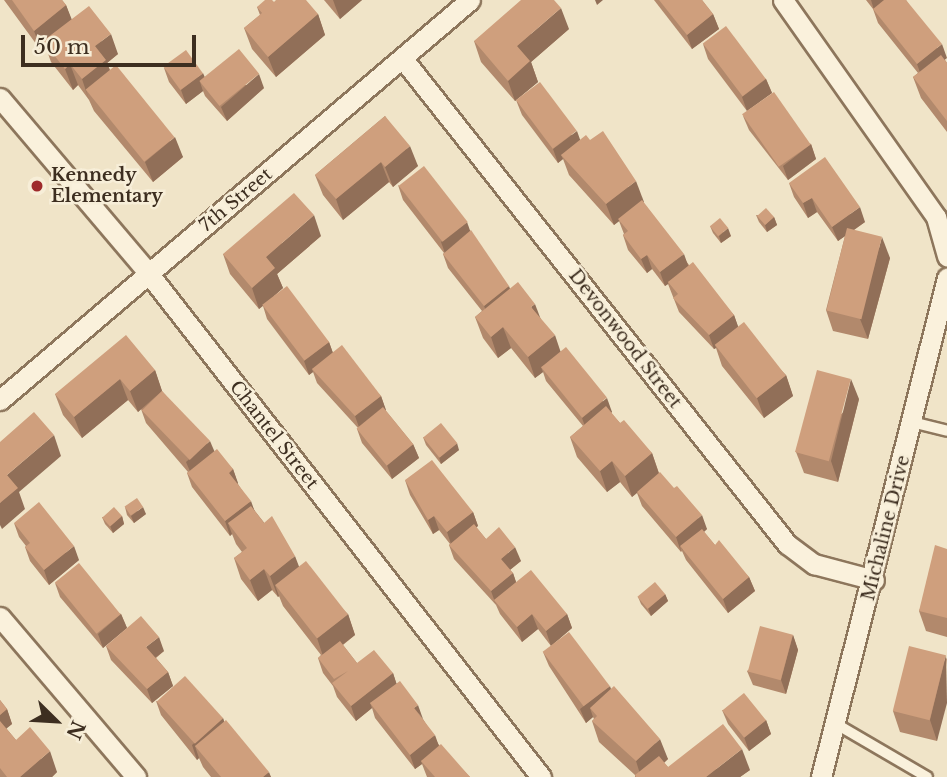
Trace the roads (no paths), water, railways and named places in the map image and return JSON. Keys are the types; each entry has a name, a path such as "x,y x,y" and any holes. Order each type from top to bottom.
{"street":[{"name":"7th Street","path":"0,400 470,0"},
{"path":"783,0 936,217 947,256"},
{"name":"Devonwood Street","path":"403,59 787,544 814,564 874,580"},
{"name":"Chantel Street","path":"0,98 149,274 541,777"},
{"name":"Michaline Drive","path":"821,777 838,725 946,284"},
{"path":"0,617 136,777"}],"lane":[{"path":"912,422 947,431"},
{"path":"838,725 926,777"}],"place":[{"name":"Kennedy Elementary","path":"37,186"}]}
